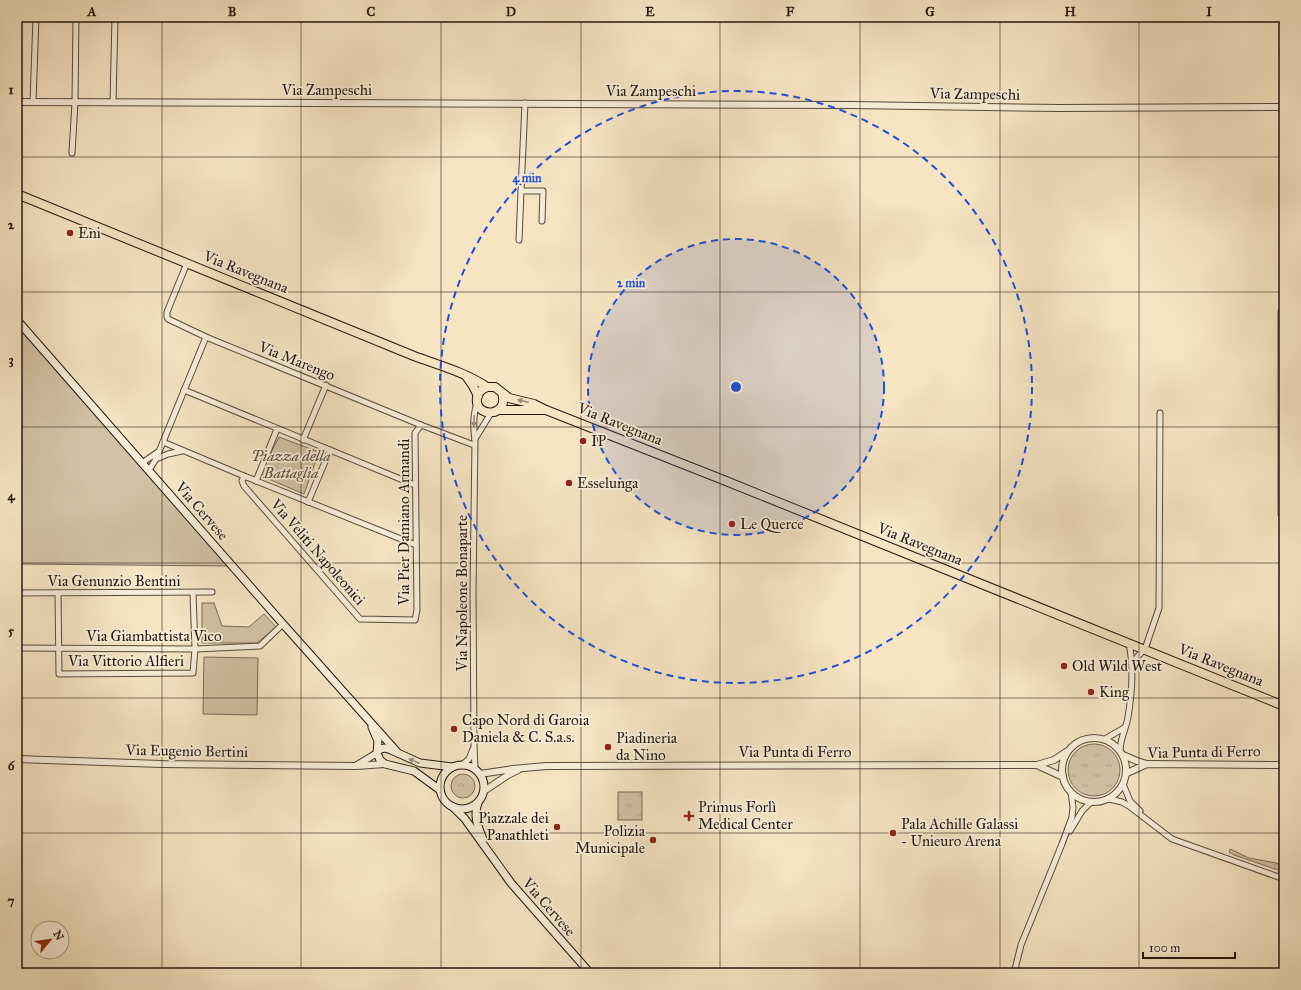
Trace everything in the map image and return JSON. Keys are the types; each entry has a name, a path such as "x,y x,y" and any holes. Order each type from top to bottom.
{"main road":[{"name":"Via Ravegnana","path":"17,194 414,356 465,375 487,387"},
{"name":"Via Cervese","path":"17,320 398,753"},
{"path":"465,375 473,386 477,399 482,410 494,412 503,404 502,393 495,387 487,387 481,390 477,399"},
{"name":"Via Ravegnana","path":"502,393 509,398 534,404 1284,706"},
{"name":"Via Ravegnana","path":"494,412 546,410"},
{"name":"Via Cervese","path":"367,718 376,737 377,752 380,760 385,764 414,771 440,790 444,799 465,819 511,883 590,973"},
{"name":"Via Cervese","path":"377,752 380,749 386,748 420,763 452,767 462,765 471,766 478,772"},
{"path":"440,790 444,774 452,767"},
{"path":"478,772 484,783 484,791"},
{"name":"Via Cervese","path":"484,791 475,810 475,818 482,838 492,857"},
{"path":"453,807 466,809 478,802"}],"street":[{"path":"33,102 36,17"},
{"path":"72,153 75,102 76,17"},
{"path":"113,102 115,17"},
{"name":"Via Zampeschi","path":"17,102 851,105 1059,108 1284,107"},
{"path":"519,240 524,104"},
{"path":"521,191 543,191 542,221"},
{"name":"Via Marengo","path":"187,263 167,312 168,319 206,337 421,425 475,443"},
{"path":"1281,312 1282,514 1284,514"},
{"path":"149,470 156,459 206,337"},
{"path":"303,440 326,385"},
{"path":"184,390 415,485"},
{"name":"Via Napoleone Bonaparte","path":"477,399 474,415 474,746 478,772"},
{"path":"475,443 494,412"},
{"path":"1132,664 1145,650 1159,608 1160,413"},
{"name":"Via Pier Damiano Armandi","path":"415,620 417,610 415,433 421,425"},
{"path":"256,481 277,429"},
{"path":"163,442 416,545"},
{"path":"156,459 183,450"},
{"path":"308,502 330,450"},
{"path":"142,462 159,451"},
{"name":"Via Veliti Napoleonici","path":"244,476 242,481 244,486 360,619 415,620"},
{"name":"Via Genunzio Bentini","path":"17,593 212,592"},
{"path":"58,593 59,648"},
{"path":"193,593 195,649"},
{"name":"Via Giambattista Vico","path":"17,648 195,649 260,646 283,624"},
{"path":"1122,753 1121,740 1127,723 1129,711 1132,664 1129,643"},
{"name":"Via Vittorio Alfieri","path":"59,648 59,674 193,673 195,649"},
{"path":"1105,739 1124,728"},
{"path":"1037,765 1061,757 1073,745 1085,739 1095,737 1105,739 1115,745 1122,753 1137,761 1147,764"},
{"name":"Via Napoleone Bonaparte","path":"462,765 469,759 474,746"},
{"path":"1068,751 1063,761 1063,777 1071,792 1080,799 1091,802 1109,799 1122,802 1163,833 1183,844 1284,879"},
{"path":"356,766 377,752"},
{"name":"Via Punta di Ferro","path":"1109,799 1117,793 1124,784 1127,773 1122,753"},
{"name":"Via Eugenio Bertini","path":"17,759 161,764 356,766 385,764"},
{"name":"Via Punta di Ferro","path":"1127,773 1147,764 1284,765"},
{"name":"Via Punta di Ferro","path":"478,772 546,766 1037,765 1063,777"},
{"name":"Via Punta di Ferro","path":"484,791 508,775 524,768"},
{"path":"1124,784 1130,801 1151,823"},
{"path":"1014,973 1021,945 1072,817 1073,808 1071,792"},
{"path":"1062,844 1082,811 1091,802"}],"green space":[{"path":"17,326 228,566 17,564"},
{"name":"Piazza della Battaglia","path":"279,437 319,452 304,494 259,475"},
{"path":"202,603 214,603 222,626 249,627 264,614 276,627 257,643 202,643"},
{"path":"204,657 258,658 257,715 203,714"},
{"path":"1094,744 1104,746 1112,752 1118,760 1120,770 1118,780 1112,788 1104,794 1094,796 1084,794 1076,788 1070,780 1068,770 1070,760 1076,752 1084,746"},
{"path":"463,774 472,777 475,786 472,795 463,798 454,795 451,786 454,777"},
{"path":"618,792 642,792 642,820 618,820"},
{"path":"1230,849 1249,858 1284,866 1284,872 1234,855 1229,852"}],"place":[{"name":"Eni","path":"70,233"},
{"name":"IP","path":"583,441"},
{"name":"Esselunga","path":"569,483"},
{"name":"Le Querce","path":"732,524"},
{"name":"Old Wild West","path":"1064,666"},
{"name":"King","path":"1091,692"},
{"name":"Capo Nord di Garoia Daniela & C. S.a.s.","path":"454,729"},
{"name":"Piadineria da Nino","path":"608,747"},
{"name":"Primus Forlì Medical Center","path":"689,816"},
{"name":"Piazzale dei Panathleti","path":"557,827"},
{"name":"Pala Achille Galassi - Unieuro Arena","path":"893,833"},
{"name":"Polizia Municipale","path":"653,840"}]}
